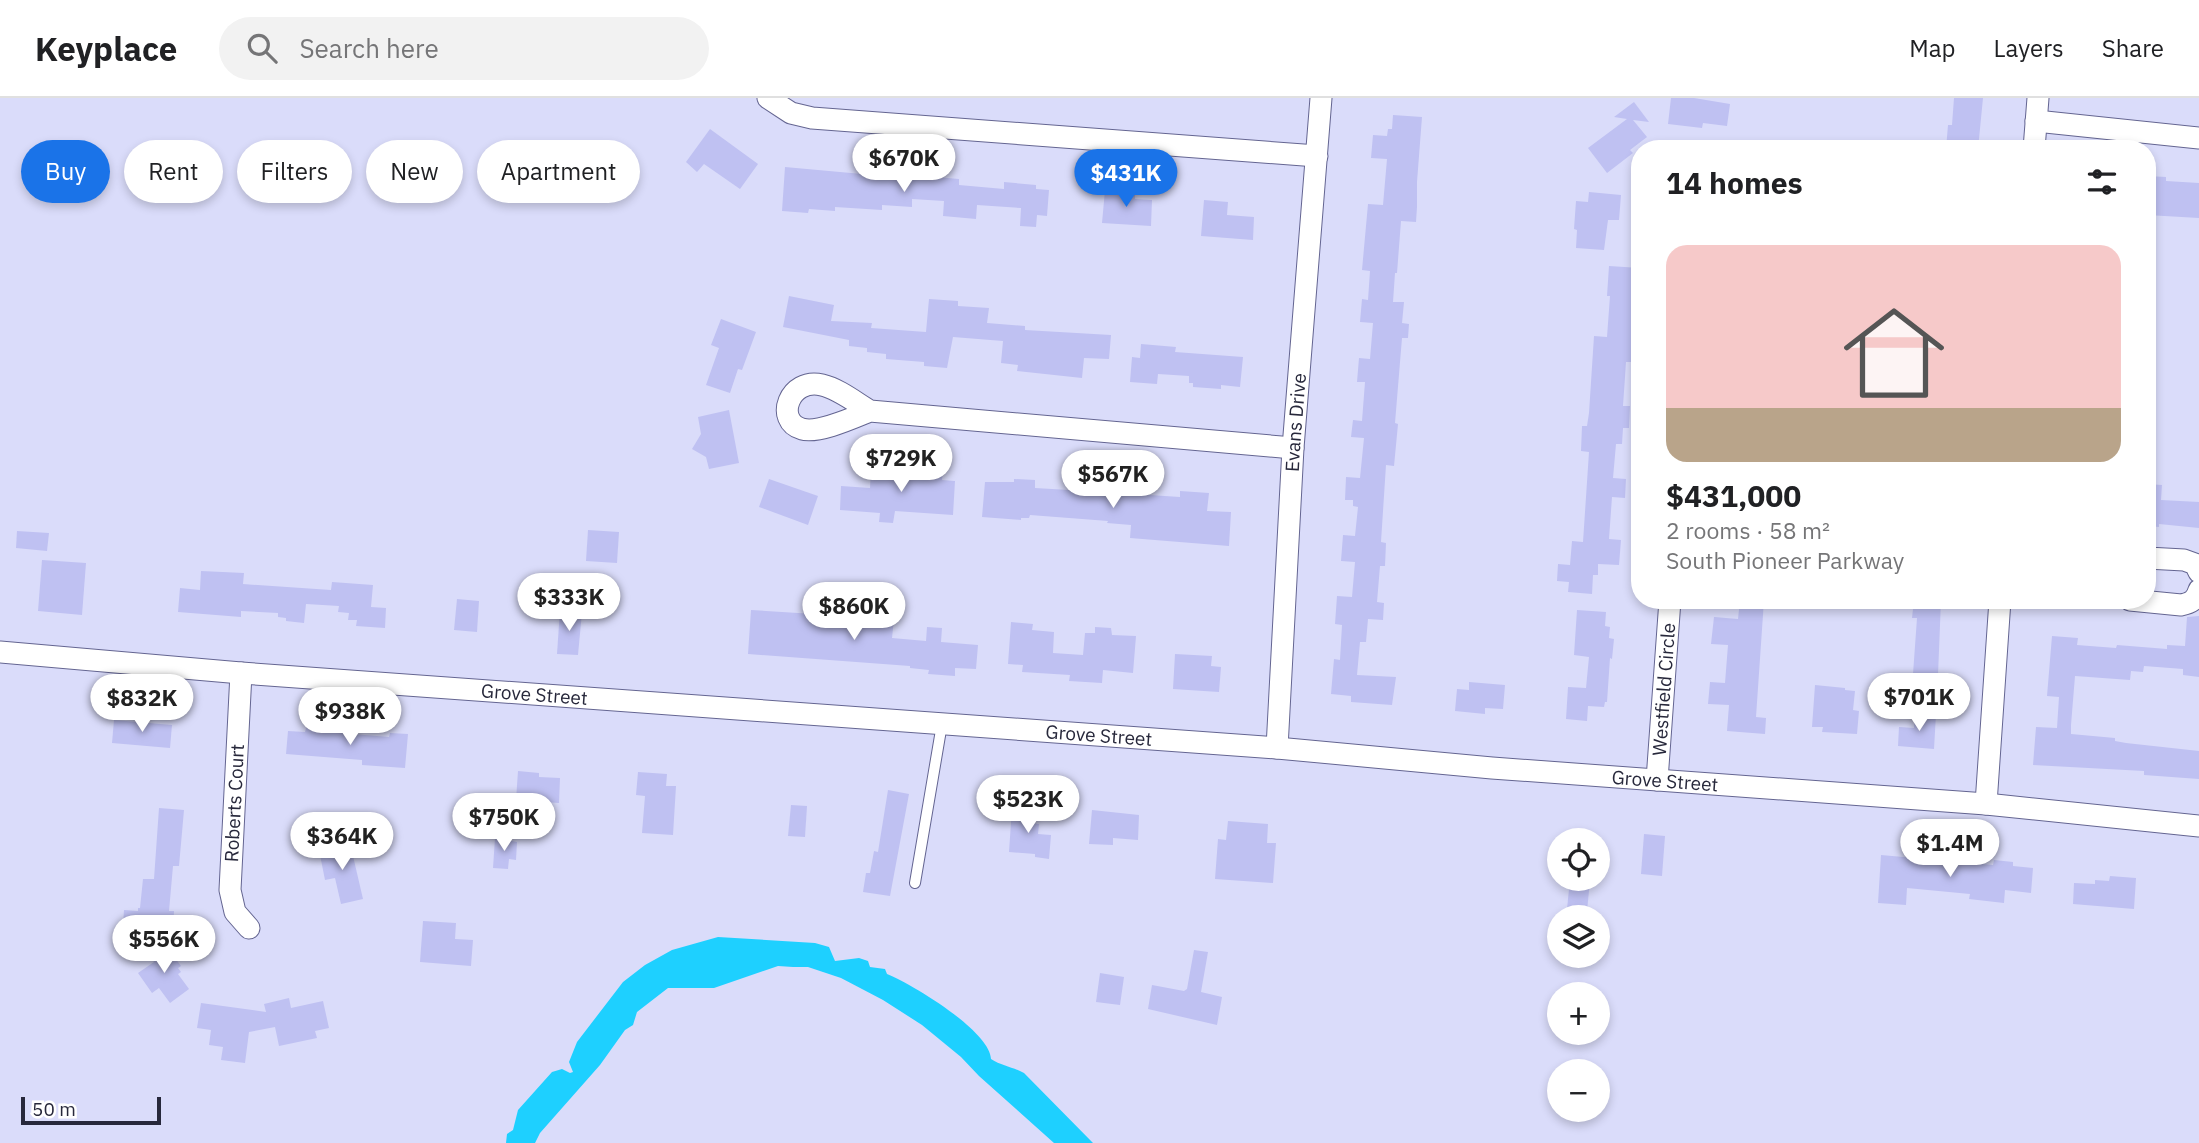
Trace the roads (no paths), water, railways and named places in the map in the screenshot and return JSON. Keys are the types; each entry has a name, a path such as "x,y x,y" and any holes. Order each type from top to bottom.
{"street":[{"path":"768,98 791,113 812,118 1317,156"},
{"name":"Evans Drive","path":"1276,748 1293,448 1321,98"},
{"path":"2035,140 2038,98"},
{"path":"2036,121 2199,138"},
{"path":"870,411 1293,448"},
{"path":"2156,558 2185,560 2195,564 2199,572"},
{"path":"2156,603 2181,605 2189,603 2196,598 2199,590"},
{"name":"Westfield Circle","path":"1657,780 1669,609"},
{"path":"1986,804 1999,609"},
{"name":"Grove Street","path":"0,652 241,673 1276,748 1492,768 1986,804 2199,826"},
{"name":"Roberts Court","path":"241,673 230,890 236,912 249,928"}],"lane":[{"path":"915,883 942,724"}],"water":[{"path":"718,937 815,943 829,947 835,961 859,958 868,961 870,967 885,969 887,974 931,998 964,1022 978,1035 991,1059 1024,1073 1093,1143 1054,1143 961,1057 922,1025 883,1000 841,978 808,967 778,966 714,988 668,988 637,1012 633,1025 625,1030 600,1065 540,1133 535,1143 506,1143 507,1134 513,1130 518,1110 552,1072 562,1069 573,1072 569,1062 577,1042 623,982 645,965 672,950"}]}
